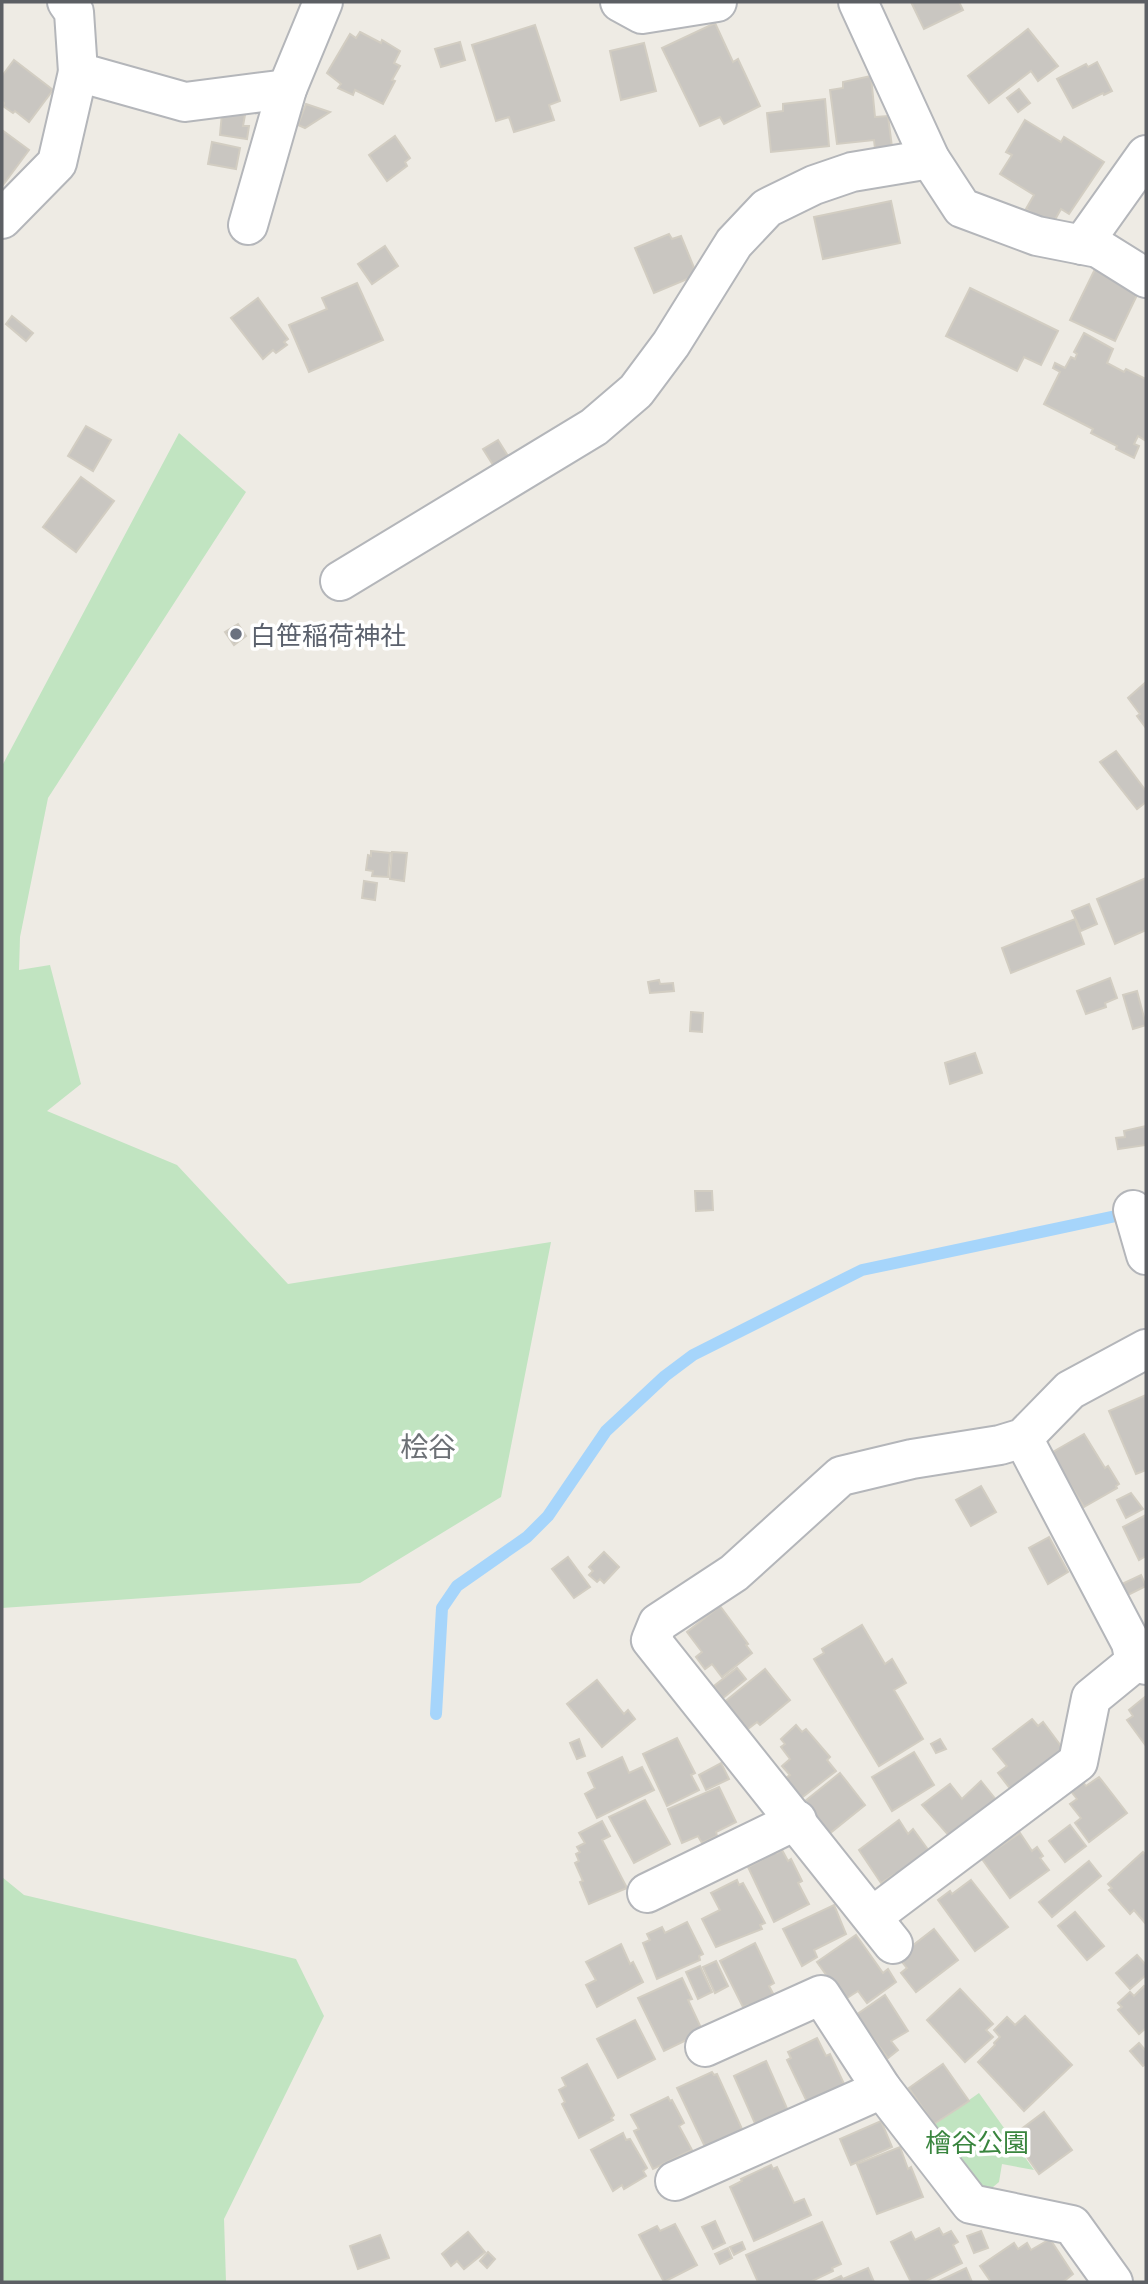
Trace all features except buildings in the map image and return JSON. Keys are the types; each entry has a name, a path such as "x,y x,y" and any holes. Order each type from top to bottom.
{"street":[{"path":"2,219 57,163 78,72 74,12 67,2"},
{"path":"248,225 287,89 323,2"},
{"path":"620,2 642,13 717,2"},
{"path":"858,2 930,159 962,208 1037,236 1098,248 1146,278"},
{"path":"78,72 185,102 287,89"},
{"path":"1082,245 1146,155"},
{"path":"340,581 594,427 636,391 671,344 734,243 767,208 814,185 852,172 930,159"},
{"path":"1133,1210 1146,1255"},
{"path":"1023,1438 1140,1664 1091,1698 1078,1762 1042,1805 883,1930 650,1640 658,1623 734,1573 841,1476 912,1459 1000,1445 1023,1438 1070,1390 1146,1349"},
{"path":"674,1890 797,1820"},
{"path":"720,2030 821,1995 883,2089 971,2204 1017,2197 1072,2225 1113,2282"},
{"path":"696,2184 883,2089"}],"green space":[{"path":"179,433 246,492 48,798 20,937 19,970 50,965 81,1084 47,1111 177,1165 288,1284 551,1242 501,1497 360,1583 2,1608 2,766"},
{"path":"2,1877 24,1895 296,1959 324,2016 224,2219 226,2282 2,2282"},
{"name":"檜谷公園","path":"979,2093 1034,2170 1002,2164 999,2182 986,2193 931,2127"}],"waterway":[{"path":"436,1714 442,1608 457,1586 527,1537 548,1516 606,1431 665,1376 693,1355 862,1270 1130,1213"}],"place":[{"name":"白笹稲荷神社","path":"236,634"}],"district":[{"name":"桧谷","path":"428,1446"}]}
